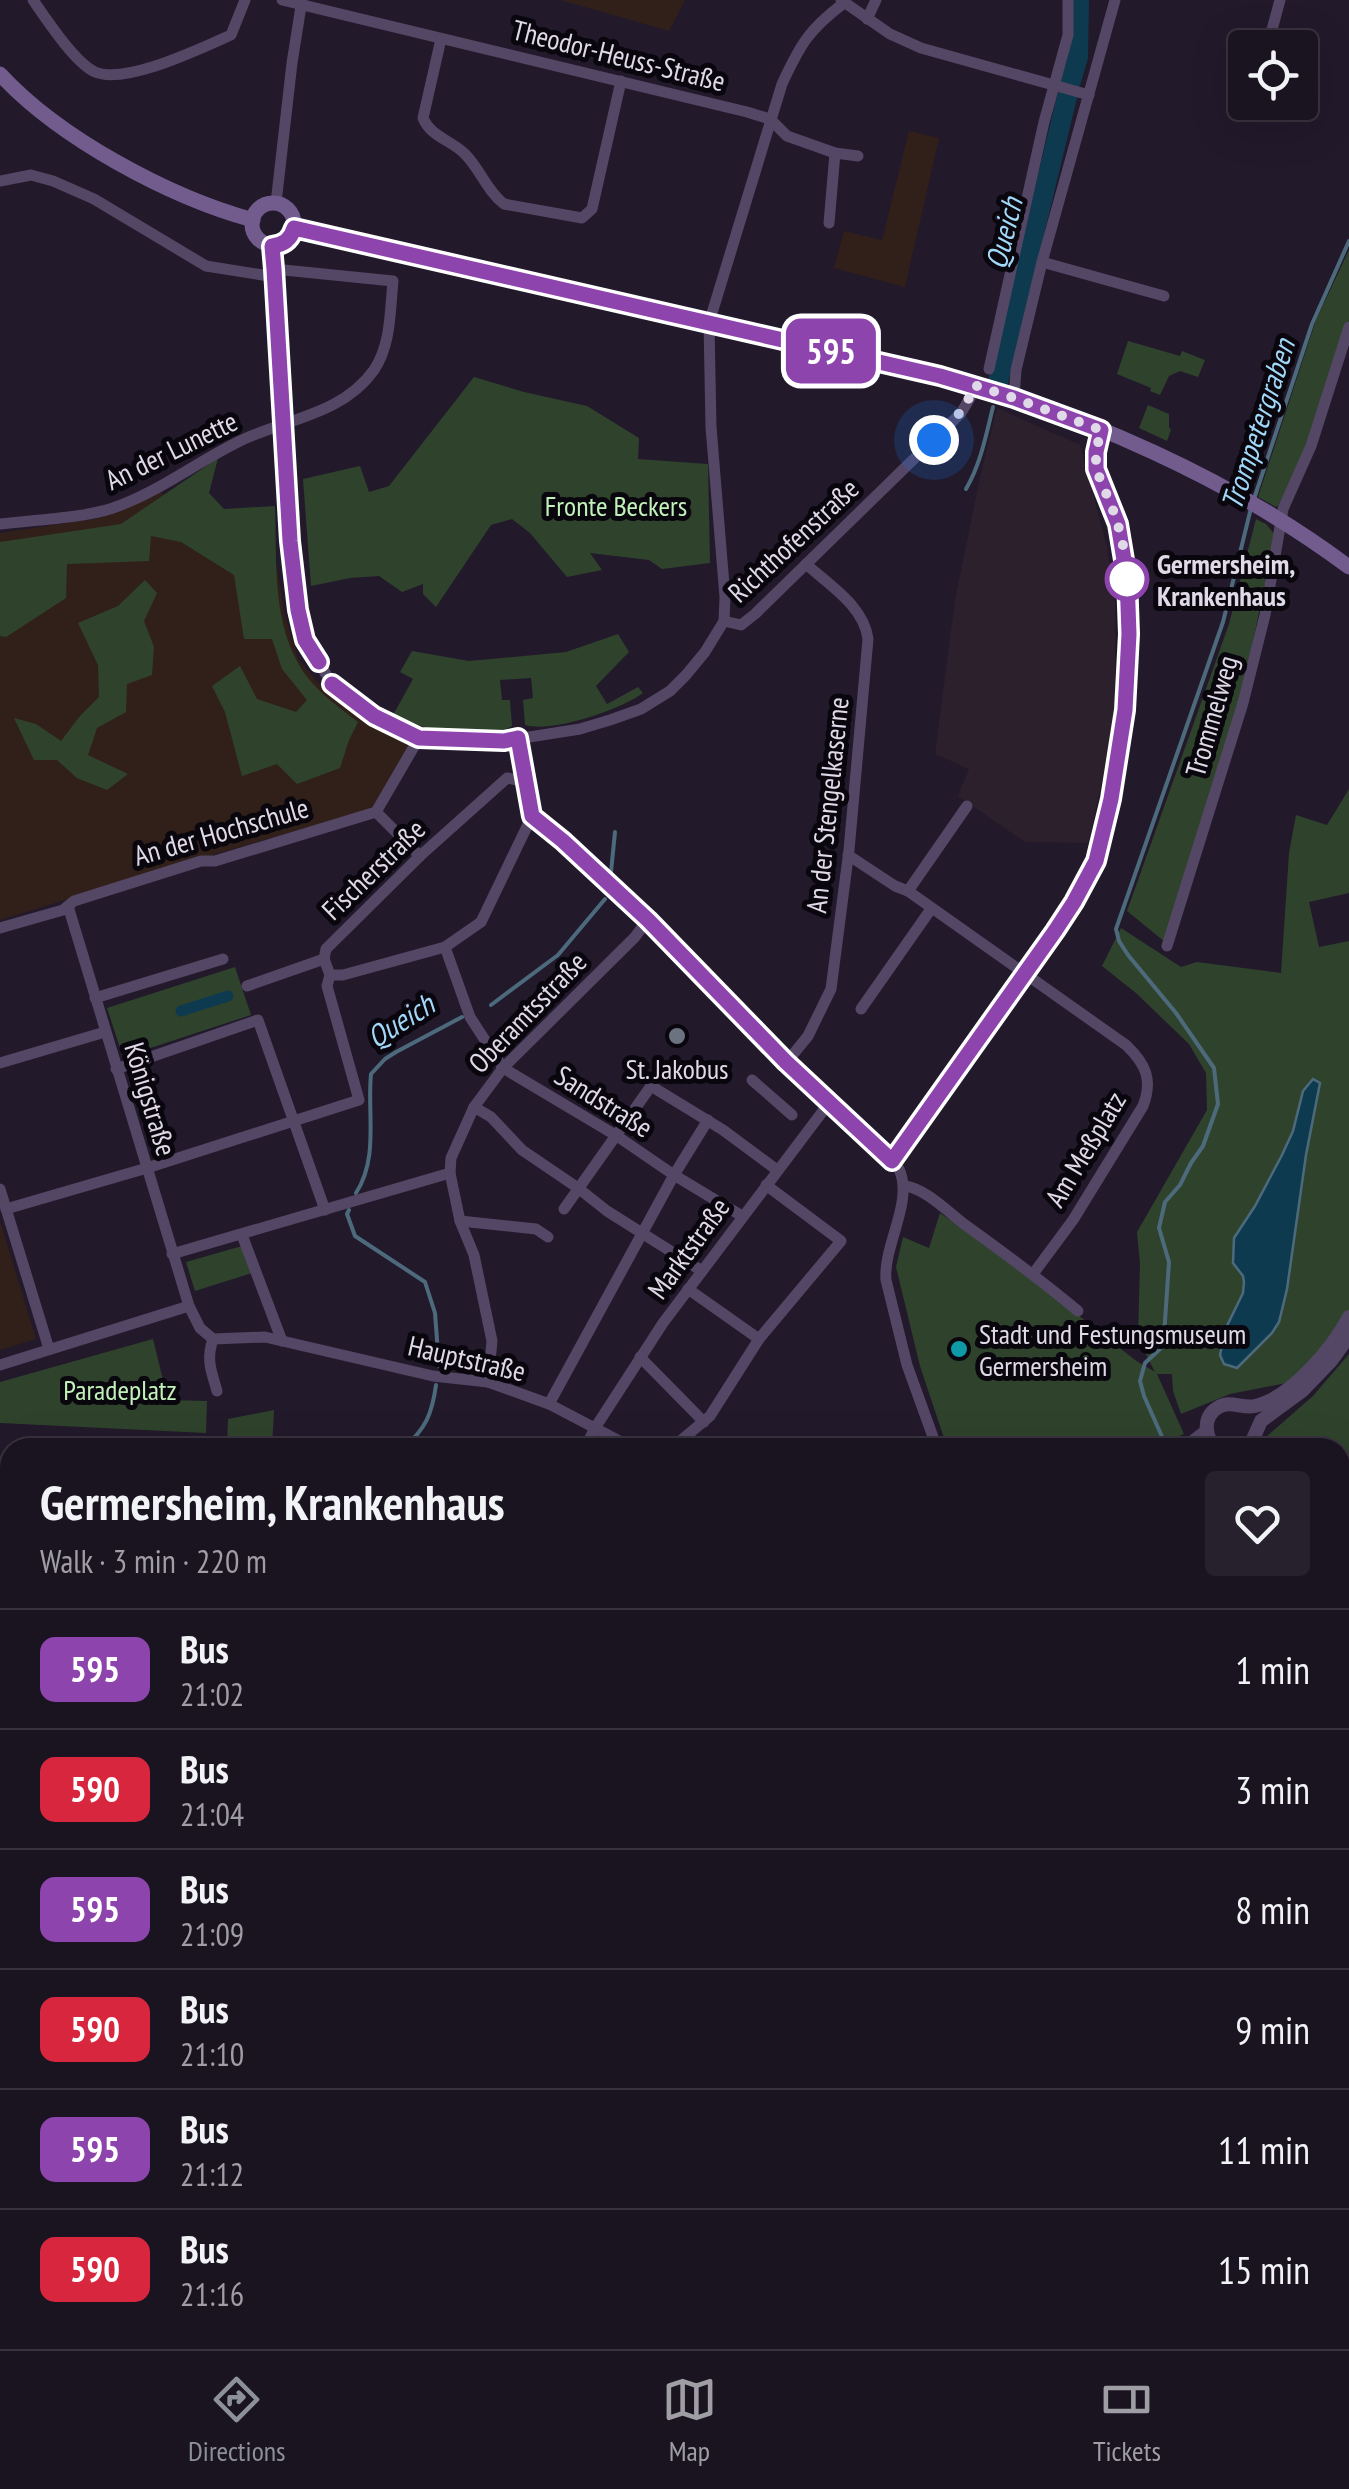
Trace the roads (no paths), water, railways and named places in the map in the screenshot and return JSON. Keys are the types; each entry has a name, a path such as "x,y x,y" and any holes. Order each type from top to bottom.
{"main road":[{"path":"0,74 45,114 134,171 180,194 252,220"},
{"path":"276,203 293,215 294,228 289,239 272,246 259,240 252,220 258,209 276,203"},
{"path":"294,228 974,385 1162,454 1264,510 1349,567"}],"street":[{"path":"32,0 82,62 95,72 114,76 153,66 232,34 245,0"},
{"name":"Theodor-Heuss-Straße","path":"282,0 770,120 786,136 835,153 858,156"},
{"path":"866,19 876,0"},
{"path":"989,369 1044,122 1068,34 1068,0"},
{"path":"1014,398 1016,370 1042,262 1114,0"},
{"path":"1272,30 1280,0"},
{"path":"724,621 726,597 711,427 709,322 770,120 799,47 819,21 842,2 890,34 921,48 1089,95"},
{"path":"276,203 301,3"},
{"path":"441,38 423,118 428,130 461,150 504,204 582,218 592,209 621,81"},
{"path":"829,224 835,153"},
{"path":"0,181 31,175 53,180 94,199 206,266 274,273"},
{"path":"272,246 290,541 305,640 332,684 374,716 419,738 376,812 420,856"},
{"path":"1042,262 1164,296"},
{"name":"An der Lunette","path":"0,524 112,508 246,438 347,398 376,368 385,349 393,281 274,273"},
{"name":"Trommelweg","path":"1167,946 1242,702 1264,615 1280,520 1311,446 1349,327"},
{"name":"Richthofenstraße","path":"419,738 504,741 580,729 642,709 670,692 705,652 724,621 740,624 747,620 961,413 974,385"},
{"path":"892,1161 1074,902 1096,861 1120,752 1129,634 1127,578 1118,524 1096,469 1101,430"},
{"name":"An der Stengelkaserne","path":"786,1062 808,1036 831,989 866,662 866,627 854,607 806,564"},
{"path":"330,974 343,975 445,948 480,922 532,816 518,738"},
{"name":"Fischerstraße","path":"247,986 324,959 326,949 420,856 507,778 526,786"},
{"path":"908,890 967,806"},
{"name":"An der Hochschule","path":"0,928 201,861 214,861 376,812"},
{"path":"532,816 648,920 786,1062 899,1169 905,1186 885,1267 886,1280 907,1365 933,1438"},
{"name":"Am Meßplatz","path":"848,855 895,886 908,890 1139,1058 1148,1080 1148,1094 1107,1167 1033,1274"},
{"name":"Königstraße","path":"68,906 188,1306"},
{"path":"861,1010 932,909"},
{"name":"Oberamtsstraße","path":"488,1382 492,1340 474,1255 460,1221 451,1158 474,1106 503,1068 648,920"},
{"name":"Sandstraße","path":"445,948 470,1017 503,1068 742,1216"},
{"path":"96,998 224,959"},
{"path":"6,1210 359,1100 327,986 330,974 324,959"},
{"path":"116,1069 258,1020 324,1210"},
{"path":"0,1063 105,1032"},
{"path":"752,1080 792,1115"},
{"path":"564,1209 651,1086 708,1120 778,1170"},
{"name":"Marktstraße","path":"590,1438 688,1289 829,1102"},
{"path":"474,1106 491,1117 522,1150 607,1211 702,1270"},
{"path":"549,1404 708,1120"},
{"path":"172,1254 450,1172"},
{"path":"684,1438 710,1416 758,1339 841,1242 766,1185"},
{"path":"905,1186 918,1190 1078,1310"},
{"path":"0,1189 50,1350"},
{"path":"460,1221 536,1229 548,1237"},
{"path":"242,1235 282,1341"},
{"path":"688,1289 758,1339"},
{"path":"0,1365 188,1306 200,1328 214,1338 208,1361 217,1391"},
{"path":"1211,1438 1208,1418 1218,1408 1231,1404 1245,1408 1267,1402 1296,1382 1323,1355 1349,1317"},
{"name":"Hauptstraße","path":"214,1338 260,1336 433,1376 488,1382 549,1404 614,1438"},
{"path":"1252,1438 1261,1421 1304,1390 1349,1336"},
{"path":"640,1357 704,1422"},
{"path":"1245,1408 1254,1418 1251,1438"}],"water":[{"path":"1313,1079 1320,1083 1279,1322 1237,1368 1224,1364 1220,1355 1225,1330 1243,1293 1243,1276 1233,1263 1234,1238 1282,1155 1303,1091"}],"waterway":[{"name":"Queich","path":"1071,81 1078,57 1079,0"},
{"name":"Queich","path":"998,382 1067,97"},
{"name":"Trompetergraben","path":"1254,499 1312,324 1349,241"},
{"name":"Queich","path":"966,489 993,407"},
{"name":"Trompetergraben","path":"1163,1438 1140,1381 1145,1363 1160,1349 1164,1336 1169,1262 1159,1228 1165,1202 1203,1146 1218,1104 1214,1068 1176,1013 1128,955 1116,929 1223,622 1251,508"},
{"name":"Queich","path":"611,872 615,832"},
{"name":"Queich","path":"491,1005 558,955 605,899"},
{"path":"181,1011 228,996"},
{"name":"Queich","path":"356,1193 370,1150 371,1074 396,1052 462,1017"},
{"name":"Queich","path":"349,1210 355,1236 425,1282 435,1313 439,1366"},
{"name":"Queich","path":"414,1438 427,1420 436,1385"}],"place":[{"name":"Germersheim, Krankenhaus","path":"1127,579"},
{"name":"St. Jakobus","path":"677,1036"},
{"name":"Stadt und Festungsmuseum Germersheim","path":"959,1349"}],"park label":[{"name":"Fronte Beckers","path":"616,505"},
{"name":"Paradeplatz","path":"120,1389"}]}
